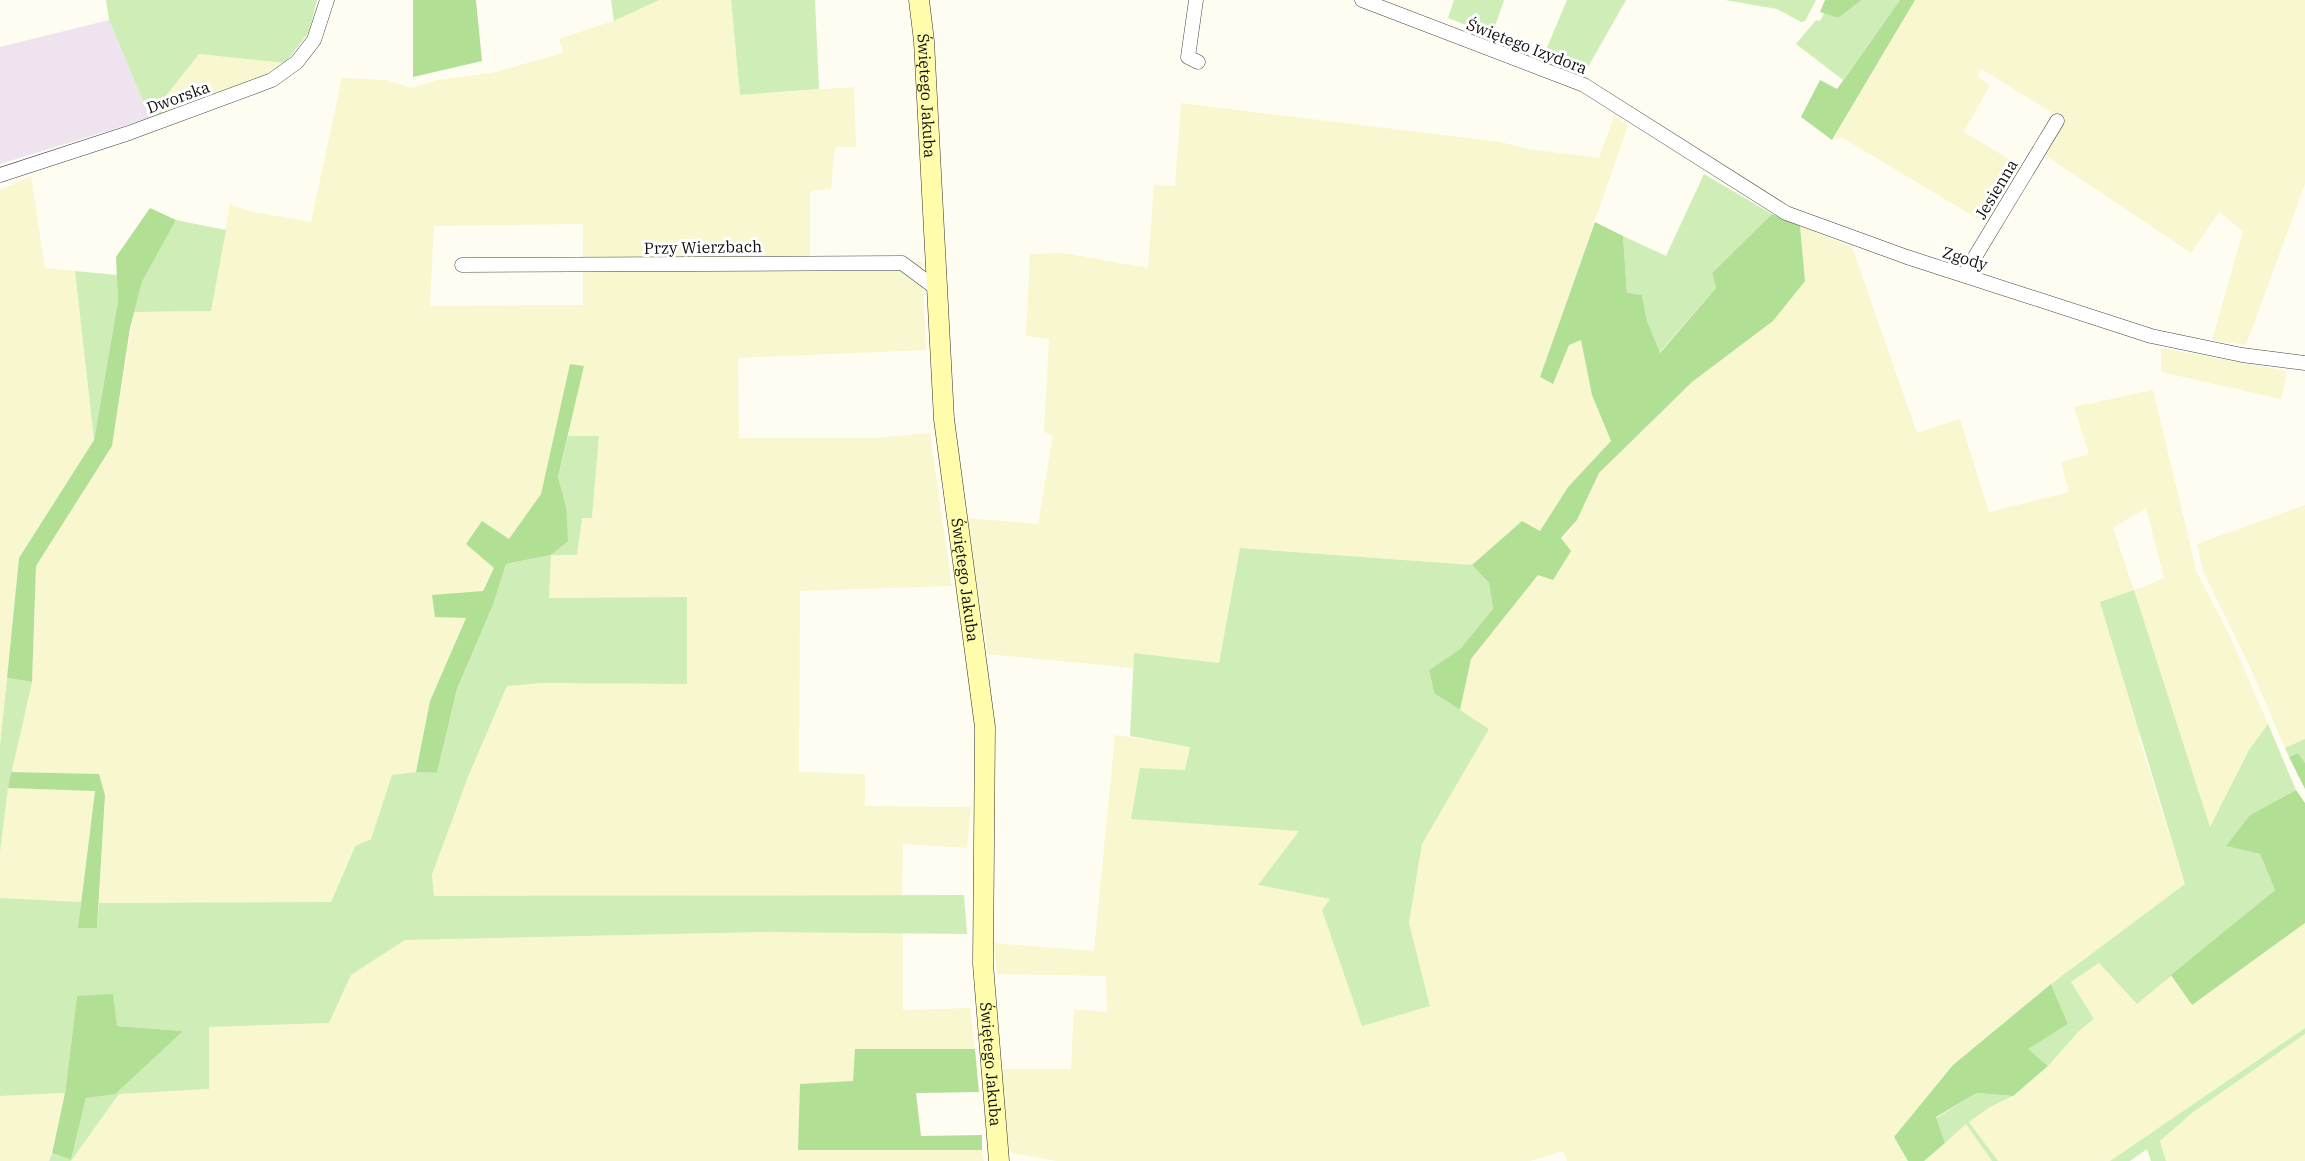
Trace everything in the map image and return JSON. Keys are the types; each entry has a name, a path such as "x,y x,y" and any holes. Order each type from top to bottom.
{"street":[{"name":"Dworska","path":"0,175 129,133 272,80 297,62 314,40 327,0"},
{"name":"Świętego Jakuba","path":"919,0 944,419 952,496 974,632 985,727 983,964 999,1161"},
{"path":"1196,0 1188,57 1198,62"},
{"name":"Świętego Izydora","path":"1362,0 1584,85 1641,120"},
{"name":"Zgody","path":"1641,120 1786,213 2151,336 2242,355 2305,363"},
{"name":"Jesienna","path":"1964,274 2057,122"},
{"name":"Przy Wierzbach","path":"462,265 902,263 937,289"}],"shaded area":[{"path":"109,20 150,118 0,164 0,47"}],"green space":[{"path":"106,0 317,0 309,32 285,63 199,54 165,97 171,109 150,118 109,20"},
{"path":"413,0 476,0 482,61 413,77"},
{"path":"611,0 659,0 614,21"},
{"path":"659,0 731,0 740,95 854,87 856,147 835,147 831,189 810,191 810,267 922,262 926,350 738,358 739,438 873,438 930,433 952,586 800,591 799,772 865,774 865,806 971,807 967,848 903,844 902,895 434,897 432,875 468,777 507,686 542,683 686,684 687,597 549,598 551,555 582,517 592,518 599,436 568,436 584,366 570,364 541,494 509,540 466,544 495,568 466,617 430,701 416,772 392,775 371,839 354,846 331,902 99,903 105,795 99,774 11,772 32,682 36,566 112,446 134,312 211,311 230,204 249,211 311,222 342,78 387,80 411,88 438,80 496,72 563,53 559,39 613,21","holes":["583,224 583,305 430,306 434,226"]},
{"path":"731,0 815,0 819,89 740,95"},
{"path":"1454,0 1504,0 1492,35 1448,18"},
{"path":"1567,0 1626,0 1584,74 1543,57"},
{"path":"1725,0 1816,0 1805,21 1801,22 1777,9"},
{"path":"1825,0 1862,0 1838,18 1820,12"},
{"path":"1862,0 1900,0 1843,80 1796,44 1816,20 1820,21 1824,13 1838,18"},
{"path":"1900,0 1915,0 1832,140 1801,117 1820,80 1837,89"},
{"path":"1915,0 2305,0 2305,184 2246,345 2212,340 2243,231 2219,212 2191,253 2049,158 2044,152 2056,115 1981,69 1977,76 1990,85 1964,132 2024,168 1990,226 1841,137 1833,140"},
{"path":"199,54 285,63 260,77 171,109 165,97"},
{"path":"1181,103 1500,142 1529,149 1599,158 1614,116 1628,126 1540,377 1553,384 1569,344 1582,340 1592,395 1611,441 1568,487 1540,531 1522,521 1472,565 1240,548 1219,663 1135,653 1133,668 988,654 966,518 1038,524 1053,435 1044,432 1049,339 1026,336 1030,254 1063,253 1148,268 1154,185 1175,186"},
{"path":"1704,174 1772,214 1712,273 1716,288 1659,353 1647,321 1642,295 1627,294 1623,236 1666,256"},
{"path":"31,176 45,268 75,271 94,440 19,558 0,745 0,190"},
{"path":"150,208 176,220 142,282 130,328 112,446 36,566 32,682 7,678 19,558 94,440 118,301 116,257"},
{"path":"1772,214 1800,226 1805,281 1773,321 1692,382 1599,473 1577,520 1561,538 1571,551 1553,580 1538,575 1471,659 1460,710 1434,693 1429,670 1460,649 1493,609 1489,583 1472,565 1522,521 1540,531 1568,487 1611,441 1592,395 1581,340 1569,345 1553,384 1540,377 1595,222 1623,236 1627,293 1642,295 1647,321 1660,353 1716,288 1712,273"},
{"path":"176,220 226,230 211,311 134,312 142,282"},
{"path":"1800,226 1852,247 1917,433 1960,419 1989,512 2069,492 2061,462 2089,454 2074,407 2153,390 2197,573 2229,634 2268,724 2249,750 2210,828 2134,591 2139,738 2185,884 2051,984 1953,1065 1894,1137 1908,1161 1567,1161 1563,1151 1530,1161 1056,1161 1008,1152 1002,1069 1071,1069 1074,1009 1107,1012 1106,976 997,974 994,943 1094,951 1115,735 1190,746 1185,770 1300,831 1258,885 1330,899 1430,1006 1409,923 1422,844 1489,729 1460,710 1471,659 1538,575 1577,520 1599,473 1692,382 1773,321 1805,281","holes":["2146,508 2164,578 2134,590 2113,528"]},
{"path":"75,271 117,275 118,301 94,440"},
{"path":"2161,348 2287,371 2281,399 2161,372"},
{"path":"570,364 584,366 558,477 566,506 568,541 551,555 506,564 493,605 457,689 437,773 416,772 430,701 466,618 435,617 432,595 483,591 494,568 466,544 482,521 509,539 541,494"},
{"path":"568,436 599,436 592,518 582,518 577,555 551,555 566,506 558,477"},
{"path":"2305,505 2305,739 2285,748 2251,669 2203,571 2197,544"},
{"path":"1240,548 1472,565 1489,583 1493,609 1460,649 1429,670 1434,693 1489,729 1422,844 1409,923 1430,1006 1362,1026 1322,910 1330,899 1258,885 1299,831 1131,819 1140,768 1185,770 1190,747 1130,736 1134,653 1219,663"},
{"path":"551,555 549,598 687,597 687,684 542,683 507,686 468,777 432,875 434,896 964,895 967,934 769,932 405,940 351,975 329,1023 209,1027 209,1089 119,1094 71,1161 49,1161 52,1153 71,1160 86,1098 183,1031 117,1026 77,996 65,1093 0,1096 0,898 81,902 79,928 97,928 99,903 331,902 355,846 371,839 392,775 416,772 437,773 457,689 493,605 506,564"},
{"path":"2134,590 2210,827 2249,750 2268,724 2296,790 2250,815 2227,846 2260,854 2275,890 2137,1004 2099,963 2071,982 2094,1019 2078,1032 2048,1066 2027,1049 2068,1024 2051,984 2185,884 2100,602"},
{"path":"7,678 32,682 8,788 0,853 0,745"},
{"path":"2305,739 2305,763 2298,753 2289,757 2285,748"},
{"path":"2298,753 2305,763 2305,789 2289,757"},
{"path":"11,772 99,774 105,795 97,928 78,928 95,791 8,788"},
{"path":"8,788 95,790 81,902 0,898 0,853"},
{"path":"2296,790 2305,803 2305,923 2192,1005 2171,975 2275,890 2260,854 2226,846 2250,815"},
{"path":"2305,923 2305,1028 2110,1161 1998,1161 1969,1122 1990,1107 2013,1096 2048,1066 2078,1032 2094,1020 2071,982 2099,963 2137,1004 2171,975 2192,1005"},
{"path":"769,932 903,932 903,1010 970,1008 975,1049 855,1049 853,1081 798,1150 982,1150 984,1161 71,1161 119,1094 209,1089 209,1027 329,1023 351,975 405,940"},
{"path":"2051,984 2068,1024 2028,1049 2048,1066 2013,1096 1977,1093 1936,1117 1945,1143 1924,1161 1908,1161 1894,1137 1953,1065"},
{"path":"113,994 117,1026 183,1031 115,1094 86,1098 71,1160 52,1153 65,1093 77,996"},
{"path":"2305,1028 2305,1034 2192,1113 2160,1141 2166,1161 2151,1161 2147,1149 2130,1161 2110,1161"},
{"path":"2305,1034 2305,1161 2166,1161 2160,1141 2192,1113"},
{"path":"855,1049 975,1049 979,1092 916,1093 921,1136 982,1135 982,1150 798,1150 800,1084 853,1081"},
{"path":"65,1093 49,1161 0,1161 0,1096"},
{"path":"1977,1093 2013,1096 1990,1107 1969,1122 1998,1161 1992,1161 1966,1124 1945,1143 1936,1118"},
{"path":"1966,1124 1992,1161 1924,1161 1945,1143"}]}
